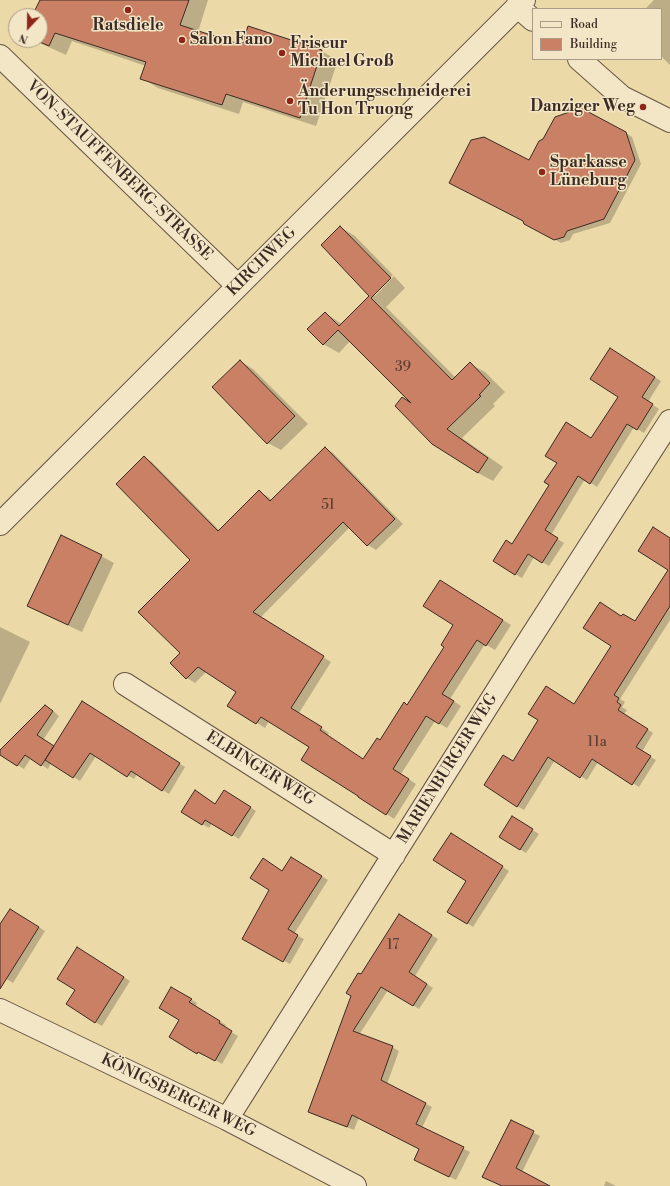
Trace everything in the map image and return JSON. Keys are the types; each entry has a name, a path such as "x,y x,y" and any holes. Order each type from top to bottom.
{"street":[{"name":"KIRCHWEG","path":"0,524 238,286 525,9"},
{"name":"VON-STAUFFENBERG-STRASSE","path":"0,56 238,286"},
{"path":"580,60 622,96 670,121"},
{"name":"MARIENBURGER WEG","path":"227,1119 524,648 670,421"},
{"name":"ELBINGER WEG","path":"125,684 394,855"},
{"name":"KÖNIGSBERGER WEG","path":"0,1010 227,1119 355,1186"}],"building":[{"path":"40,0 189,0 180,25 242,45 248,26 322,50 300,118 226,94 222,105 140,79 146,62 55,33 49,46 48,8 36,8"},
{"name":"Sparkasse Lüneburg","path":"581,108 626,132 635,160 604,219 567,231 564,237 554,240 524,224 523,221 449,183 471,140 484,137 529,160 539,141 543,139 555,117"},
{"path":"340,226 391,278 371,298 452,380 470,362 490,383 479,395 481,396 447,429 488,458 478,473 432,444 395,406 402,397 411,403 338,330 323,345 307,329 325,312 339,326 369,296 321,245"},
{"path":"610,348 655,377 642,397 653,404 637,430 627,424 590,484 578,476 545,530 558,538 542,563 528,554 515,575 493,561 506,540 512,544 549,485 544,482 557,463 545,456 566,422 591,438 618,397 590,379"},
{"path":"240,360 295,416 267,444 212,387"},
{"path":"325,447 395,519 367,546 343,522 253,612 324,656 291,708 322,727 320,730 363,759 377,738 380,740 404,702 407,705 444,647 441,645 453,625 423,606 440,580 503,620 486,646 477,640 442,694 454,701 439,724 426,716 393,769 409,779 386,815 301,760 309,747 261,717 256,724 227,706 236,692 198,667 186,679 170,663 180,653 138,612 190,560 116,484 144,456 218,531 259,490 270,501"},
{"path":"653,527 670,538 670,606 614,695 619,698 617,702 621,705 618,710 648,729 636,747 651,756 632,785 592,759 580,778 548,757 517,807 484,785 503,755 513,761 538,720 528,714 546,686 574,704 611,646 583,628 600,602 621,616 623,614 635,621 668,570 638,551"},
{"path":"61,535 102,555 68,625 27,606"},
{"path":"82,701 180,763 162,791 131,771 127,777 90,753 73,778 45,760"},
{"path":"45,705 53,711 37,735 54,746 41,766 25,755 17,766 0,755 0,750"},
{"path":"195,790 215,804 224,790 251,807 232,836 205,820 202,825 181,812"},
{"path":"512,816 533,829 520,850 499,837"},
{"path":"451,833 503,866 467,924 447,912 466,881 433,860"},
{"path":"291,857 322,876 288,929 298,935 283,962 242,939 269,890 250,878 263,858 282,871"},
{"path":"10,909 39,927 0,989 0,924"},
{"path":"399,914 432,935 409,972 427,984 413,1006 381,987 353,1031 393,1046 381,1080 426,1103 416,1124 464,1147 449,1177 414,1160 419,1149 352,1115 347,1127 308,1112 351,996 346,993 358,973 361,974"},
{"path":"77,947 124,977 95,1023 66,1004 75,990 57,979"},
{"path":"171,987 192,999 189,1002 220,1021 219,1023 232,1031 215,1061 198,1052 197,1054 169,1037 179,1020 159,1008"},
{"path":"511,1120 534,1131 516,1168 550,1186 502,1186 482,1177"}],"place":[{"name":"Ratsdiele","path":"128,10"},
{"name":"Salon Fano","path":"182,40"},
{"name":"Friseur Michael Groß","path":"282,53"},
{"name":"Änderungsschneiderei Tu Hon Truong","path":"290,101"},
{"name":"Danziger Weg","path":"643,107"},
{"name":"Sparkasse Lüneburg","path":"542,172"}]}
